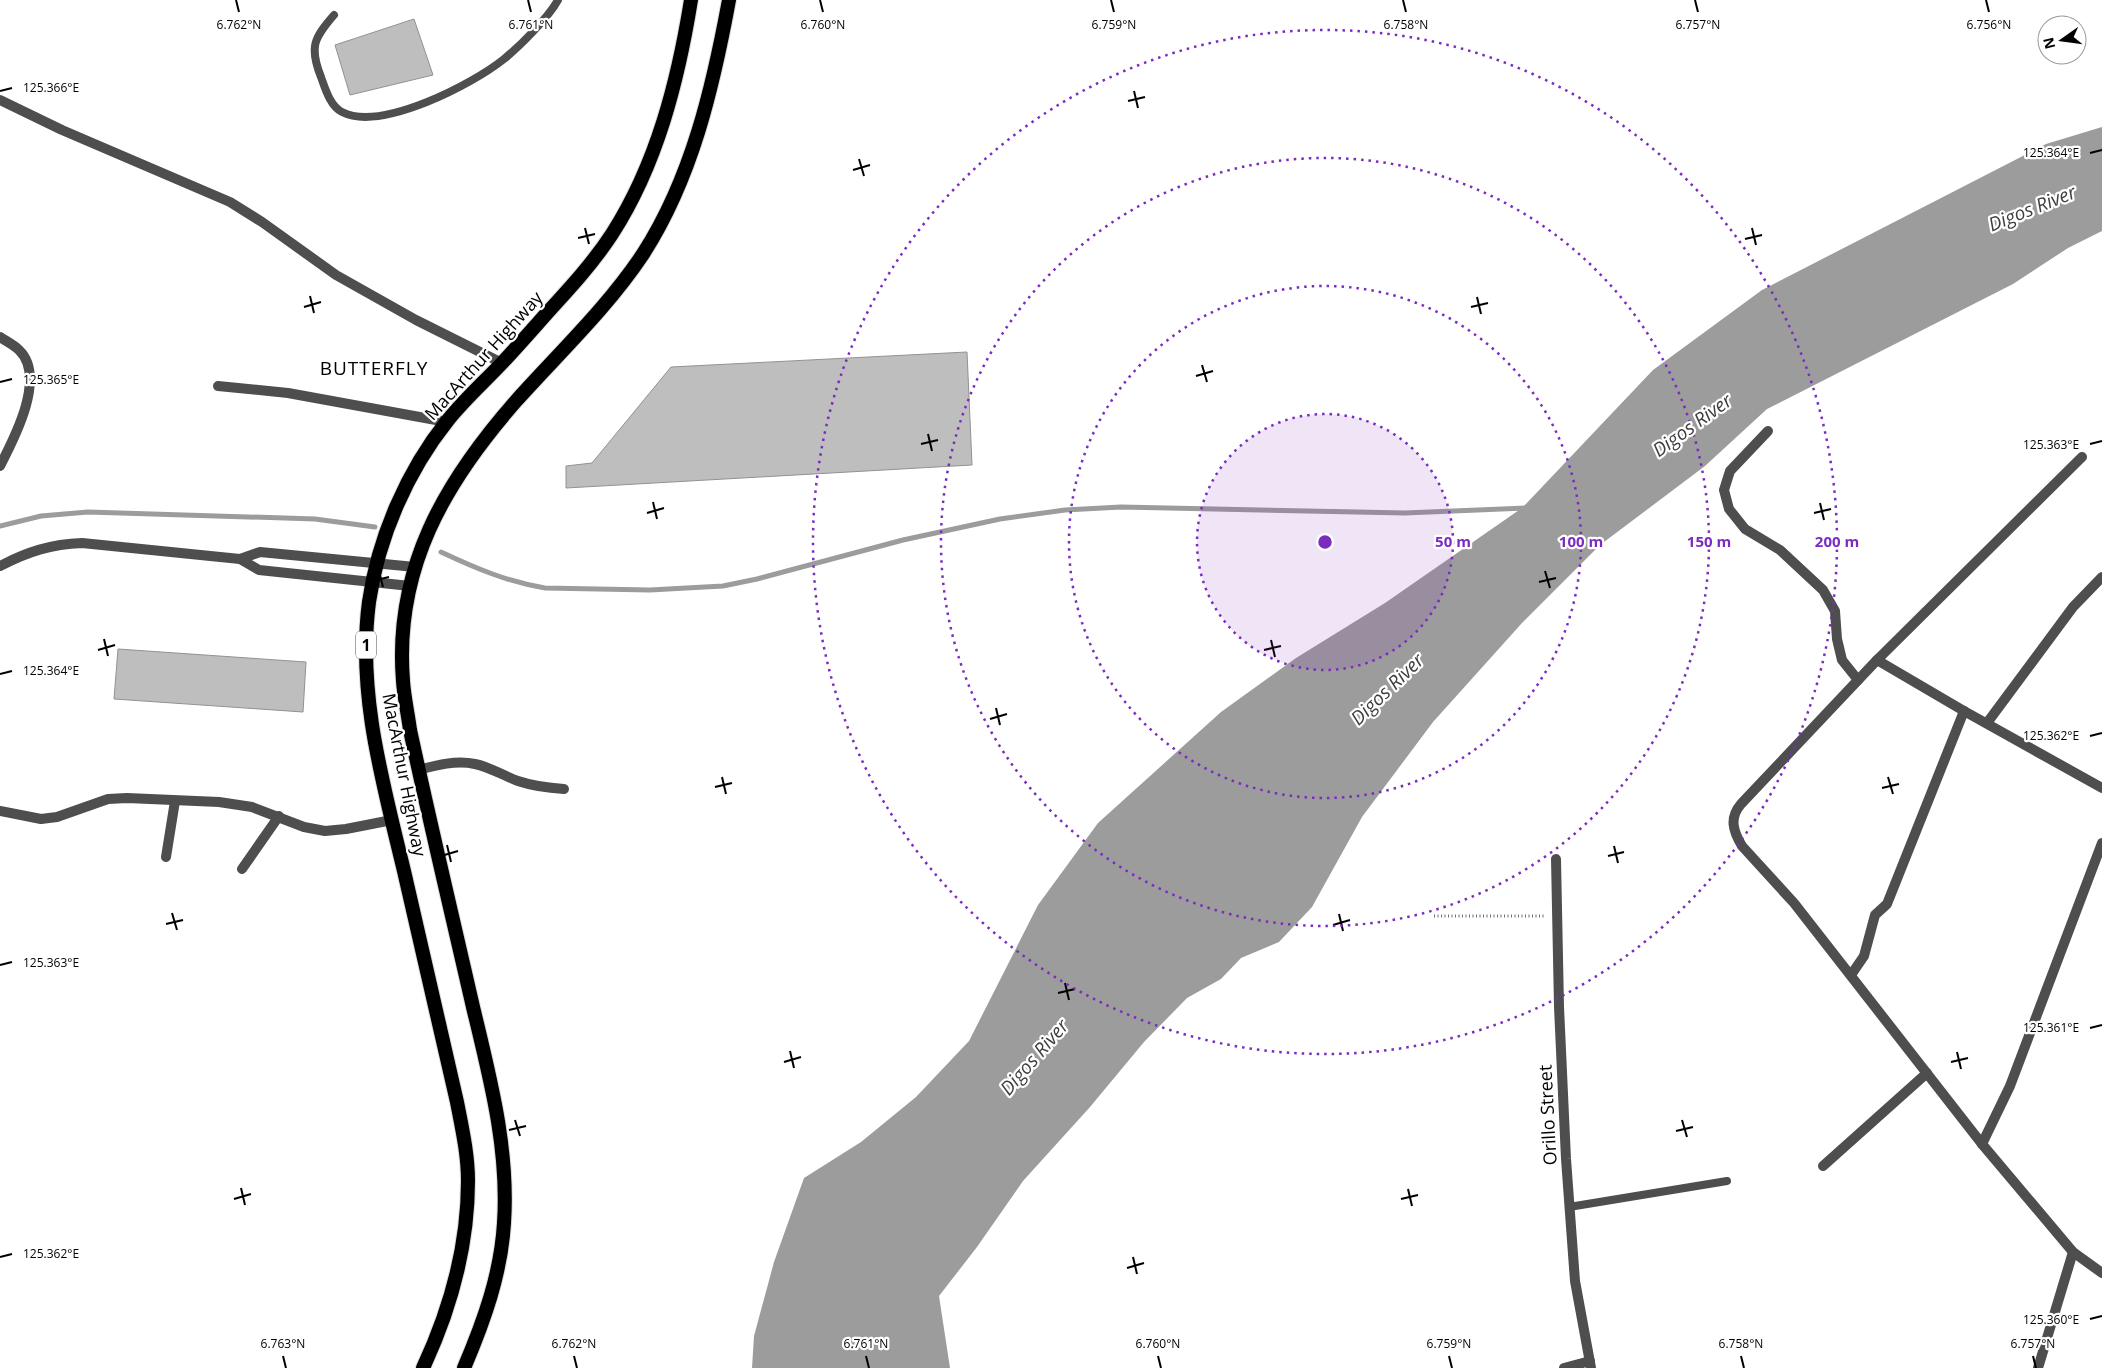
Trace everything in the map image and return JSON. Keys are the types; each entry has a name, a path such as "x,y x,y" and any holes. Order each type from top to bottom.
{"highway":[{"name":"MacArthur Highway","path":"423,1368 450,1305 461,1262 468,1180 457,1102 374,735 367,688 367,627 376,564 400,500 419,464 447,422 590,264 612,234 630,202 667,110 683,48 691,0"},
{"name":"MacArthur Highway","path":"464,1368 484,1322 498,1269 504,1224 503,1147 490,1077 410,730 403,680 403,641 410,586 431,524 447,494 475,451 616,290 644,253 669,206 686,166 703,117 715,71 729,0"}],"street":[{"path":"0,100 62,130 230,202 262,222 336,275 416,320 502,363"},
{"path":"0,337 20,350 27,362 30,385 13,442 0,466"},
{"path":"218,386 288,393 447,422"},
{"path":"1768,431 1730,471 1724,490 1729,509 1745,529 1780,550 1823,590 1835,611 1837,639 1842,660 1858,680"},
{"path":"2082,457 1876,660 1741,804 1733,816 1733,823 1736,835 1742,846 1794,903 1982,1144 2073,1252 2102,1273"},
{"path":"0,566 40,548 60,544 82,543 240,559 259,570 410,586"},
{"path":"240,559 260,552 415,567"},
{"path":"1987,723 2073,607 2102,577"},
{"path":"1876,660 2102,788"},
{"path":"1851,976 1864,956 1875,915 1887,904 1964,711"},
{"path":"418,770 438,764 460,762 476,764 518,781 541,787 564,789"},
{"path":"0,811 41,819 56,817 108,798 219,802 252,807 280,816 304,827 325,831 392,820"},
{"path":"166,857 175,800"},
{"path":"242,869 280,816"},
{"path":"1982,1144 2010,1086 2102,843"},
{"name":"Orillo Street","path":"1556,859 1559,1007 1569,1207 1575,1281 1591,1365"},
{"path":"1823,1166 1927,1073"},
{"path":"2038,1368 2073,1252"},
{"path":"1564,1368 1591,1365"}],"lane":[{"path":"334,15 318,33 314,50 318,70 328,96 341,112 357,116 381,115 410,109 454,90 504,59 552,12 558,0"},
{"path":"0,819 14,813"},
{"path":"1569,1207 1727,1181"}],"path":[{"path":"1434,916 1558,916"}],"water":[{"name":"Digos River","path":"2102,127 2102,231 2068,248 2013,284 1767,409 1705,466 1600,545 1522,623 1433,722 1362,817 1312,907 1279,942 1241,958 1221,979 1187,998 1144,1042 1090,1107 1023,1181 977,1247 939,1296 950,1368 752,1368 754,1336 774,1262 804,1178 861,1142 916,1097 969,1041 1038,905 1098,823 1221,712 1296,658 1385,603 1522,508 1653,370 1762,290 2046,144"}],"building":[{"path":"414,19 433,75 350,95 335,45"},
{"path":"967,352 972,465 566,488 566,466 592,463 671,367"},
{"path":"118,649 306,662 303,712 114,699"}],"waterway":[{"path":"441,552 492,574 545,588 650,590 723,586 757,579 903,540 1000,519 1065,510 1121,507 1405,513 1527,508"},
{"path":"0,526 41,516 88,512 315,519 375,527"}],"district":[{"name":"BUTTERFLY","path":"374,368"}]}
